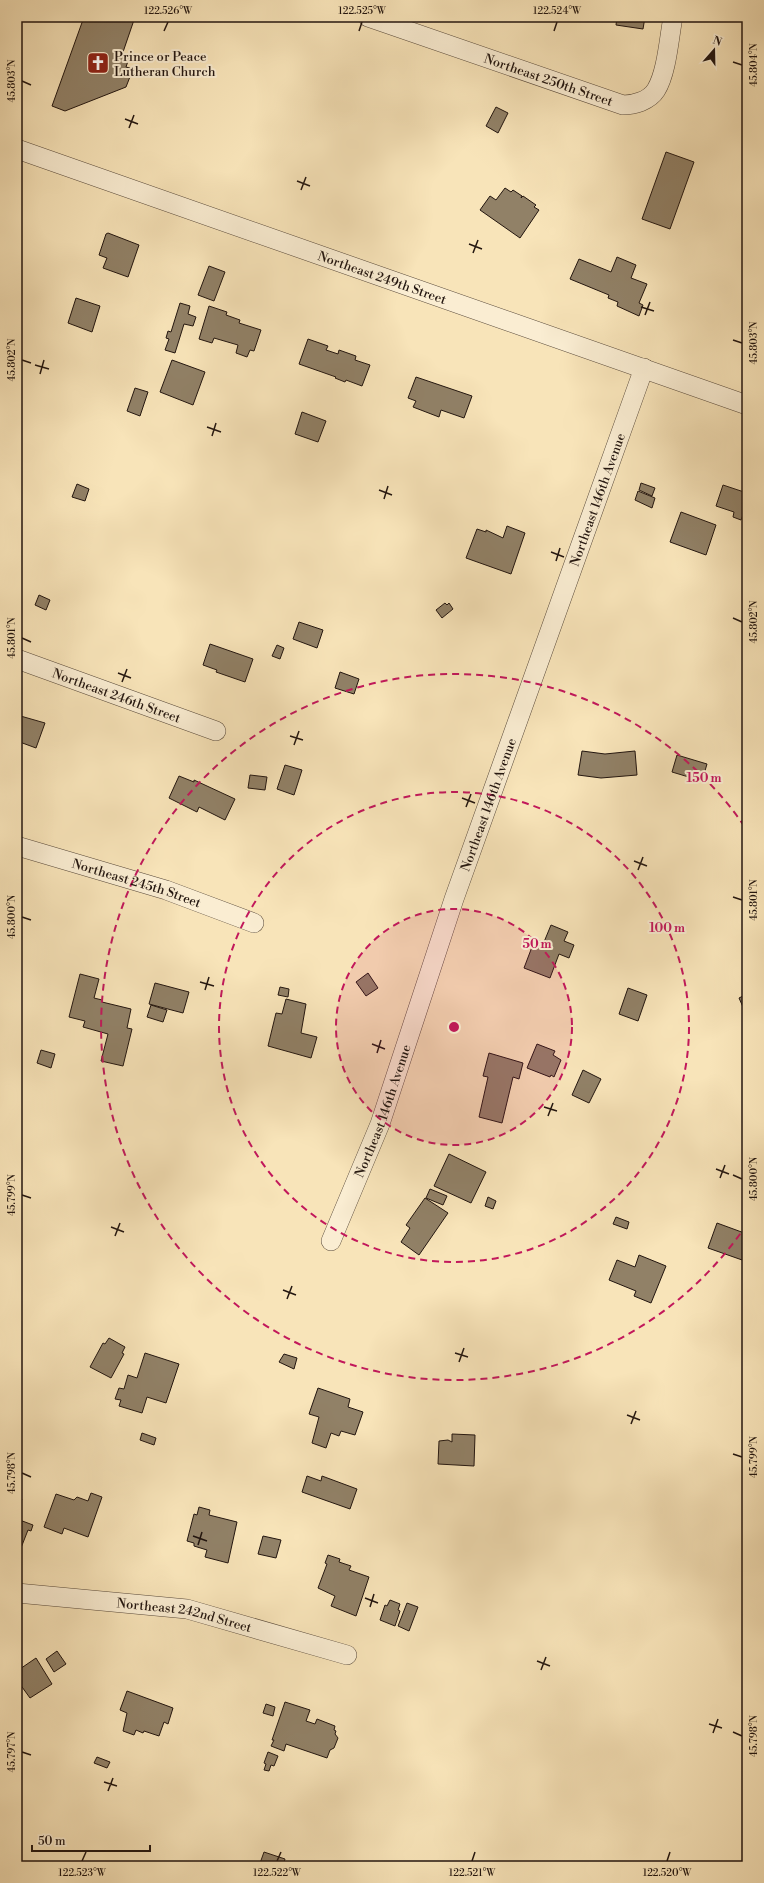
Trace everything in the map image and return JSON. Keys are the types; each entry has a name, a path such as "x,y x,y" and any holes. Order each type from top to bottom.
{"street":[{"name":"Northeast 250th Street","path":"368,17 623,105 637,104 656,91 663,71 673,17"},
{"name":"Northeast 249th Street","path":"17,149 747,405"},
{"name":"Northeast 146th Avenue","path":"331,1241 380,1124 454,899 644,368"},
{"name":"Northeast 246th Street","path":"17,659 216,732"},
{"name":"Northeast 245th Street","path":"17,846 166,890 254,923"},
{"name":"Northeast 242nd Street","path":"17,1593 187,1608 347,1655"}],"building":[{"name":"Prince or Peace Lutheran Church","path":"84,17 135,17 122,55 129,58 126,67 133,69 126,87 65,111 52,106"},
{"path":"617,17 645,17 643,29 616,25"},
{"path":"496,107 508,113 498,133 486,126"},
{"path":"666,152 694,162 670,229 642,219"},
{"path":"505,188 511,192 513,190 522,196 521,198 523,196 536,205 534,207 539,210 520,238 480,210 490,196 496,200"},
{"path":"108,233 139,245 128,277 103,268 107,258 99,255 106,234"},
{"path":"617,257 636,265 631,278 647,284 639,303 643,305 639,316 617,306 618,302 608,298 609,295 570,279 579,259 611,272"},
{"path":"209,266 225,272 214,301 198,295"},
{"path":"76,298 100,306 92,332 68,323"},
{"path":"180,303 190,306 188,314 196,317 193,326 184,324 175,353 165,350 169,339 166,338 168,331 171,332"},
{"path":"209,306 227,312 226,315 240,320 239,323 261,330 254,351 250,350 247,357 236,353 238,345 214,338 212,343 199,339"},
{"path":"308,339 328,346 326,350 338,354 339,350 356,356 355,360 370,365 362,386 346,380 345,382 335,378 336,377 299,364"},
{"path":"172,360 205,372 193,405 160,392"},
{"path":"416,377 472,396 464,418 441,410 439,417 413,407 416,401 408,398"},
{"path":"135,388 148,392 140,416 127,411"},
{"path":"302,412 326,421 318,442 295,434"},
{"path":"641,483 655,488 652,496 639,490"},
{"path":"77,484 89,489 85,501 72,497"},
{"path":"723,485 747,493 747,516 743,515 741,520 733,517 734,512 716,506"},
{"path":"638,491 655,498 652,508 635,500"},
{"path":"681,512 716,525 706,555 670,542"},
{"path":"507,526 525,533 511,574 466,558 477,529 486,532 486,530 503,538"},
{"path":"39,595 50,600 46,610 35,605"},
{"path":"445,603 447,605 449,603 453,609 442,618 436,610"},
{"path":"299,622 323,630 317,648 293,639"},
{"path":"210,644 253,659 245,682 216,672 217,670 203,665"},
{"path":"277,645 284,648 280,659 272,656"},
{"path":"340,672 359,679 354,694 335,688"},
{"path":"17,715 45,723 36,748 17,741"},
{"path":"582,751 605,754 635,751 637,775 601,778 578,775"},
{"path":"677,755 707,764 702,781 672,772"},
{"path":"285,765 302,770 294,795 277,789"},
{"path":"250,775 267,777 265,790 248,788"},
{"path":"179,776 194,782 194,780 235,799 225,820 199,807 197,812 169,798"},
{"path":"551,925 568,932 564,941 574,945 569,958 559,954 550,978 524,968 535,939 544,942"},
{"path":"368,973 378,988 366,996 356,982"},
{"path":"80,974 99,979 94,998 102,1000 102,1002 131,1009 127,1028 132,1029 123,1066 101,1061 108,1034 83,1027 85,1021 69,1017"},
{"path":"155,983 189,992 183,1013 149,1004"},
{"path":"280,987 289,989 288,997 278,995"},
{"path":"628,988 647,995 638,1021 619,1014"},
{"path":"747,994 747,1016 739,998"},
{"path":"286,999 306,1004 301,1033 317,1037 311,1058 268,1046 276,1013 282,1014"},
{"path":"151,1005 167,1010 163,1022 147,1017"},
{"path":"537,1044 555,1051 553,1055 561,1060 554,1077 551,1075 550,1077 527,1068"},
{"path":"41,1050 55,1054 51,1068 37,1063"},
{"path":"489,1053 523,1063 519,1079 513,1077 502,1123 479,1117 488,1077 483,1076"},
{"path":"583,1070 601,1079 589,1103 572,1095"},
{"path":"449,1154 486,1172 471,1203 434,1186"},
{"path":"430,1189 447,1196 443,1205 426,1198"},
{"path":"488,1197 496,1201 493,1209 485,1206"},
{"path":"425,1198 448,1213 419,1255 401,1242 410,1228 406,1225"},
{"path":"616,1217 629,1222 627,1229 613,1224"},
{"path":"717,1223 747,1234 747,1255 745,1261 708,1248"},
{"path":"639,1255 666,1266 651,1303 634,1296 636,1291 609,1280 617,1260 635,1267"},
{"path":"109,1338 125,1347 122,1353 124,1354 111,1378 90,1367 103,1343 105,1344"},
{"path":"145,1353 179,1364 166,1403 147,1397 142,1413 119,1406 121,1400 115,1399 119,1388 124,1389 128,1375 137,1378"},
{"path":"284,1354 297,1358 294,1369 279,1362"},
{"path":"318,1388 350,1399 348,1407 363,1412 355,1435 341,1431 339,1436 331,1433 326,1448 312,1443 319,1417 309,1414"},
{"path":"142,1433 156,1438 154,1445 140,1440"},
{"path":"452,1434 475,1435 474,1466 438,1464 439,1441 448,1440 452,1442"},
{"path":"307,1476 321,1481 322,1476 357,1489 350,1509 302,1492"},
{"path":"17,1491 22,1500 17,1503"},
{"path":"91,1493 102,1497 88,1537 64,1528 62,1534 44,1527 56,1494 74,1500 77,1497 88,1501"},
{"path":"199,1507 210,1510 209,1515 237,1522 228,1563 205,1557 207,1550 194,1546 194,1543 187,1541 194,1514 197,1515"},
{"path":"17,1519 33,1525 31,1531 28,1530 19,1553 17,1552"},
{"path":"263,1536 281,1540 276,1558 258,1554"},
{"path":"328,1555 340,1559 339,1562 351,1566 349,1570 369,1577 356,1616 331,1606 335,1596 318,1588 327,1564 325,1563"},
{"path":"390,1600 400,1604 398,1610 400,1611 395,1626 380,1620 385,1605 387,1606"},
{"path":"407,1603 418,1607 409,1631 398,1626"},
{"path":"57,1651 66,1664 54,1672 46,1659"},
{"path":"36,1658 52,1684 30,1698 17,1680 17,1671"},
{"path":"127,1691 173,1708 168,1724 164,1722 159,1736 144,1731 143,1733 136,1730 134,1735 123,1731 127,1713 120,1710"},
{"path":"285,1702 310,1710 306,1721 315,1724 317,1719 335,1726 335,1734 338,1738 334,1748 330,1750 327,1758 286,1744 284,1751 271,1746"},
{"path":"266,1704 275,1707 273,1716 263,1713"},
{"path":"268,1752 278,1756 274,1766 271,1765 269,1771 264,1770 266,1764 264,1763"},
{"path":"97,1757 110,1762 107,1768 94,1763"},
{"path":"264,1852 285,1859 283,1866 259,1866"}],"place":[{"name":"Prince or Peace Lutheran Church","path":"98,63"}]}
